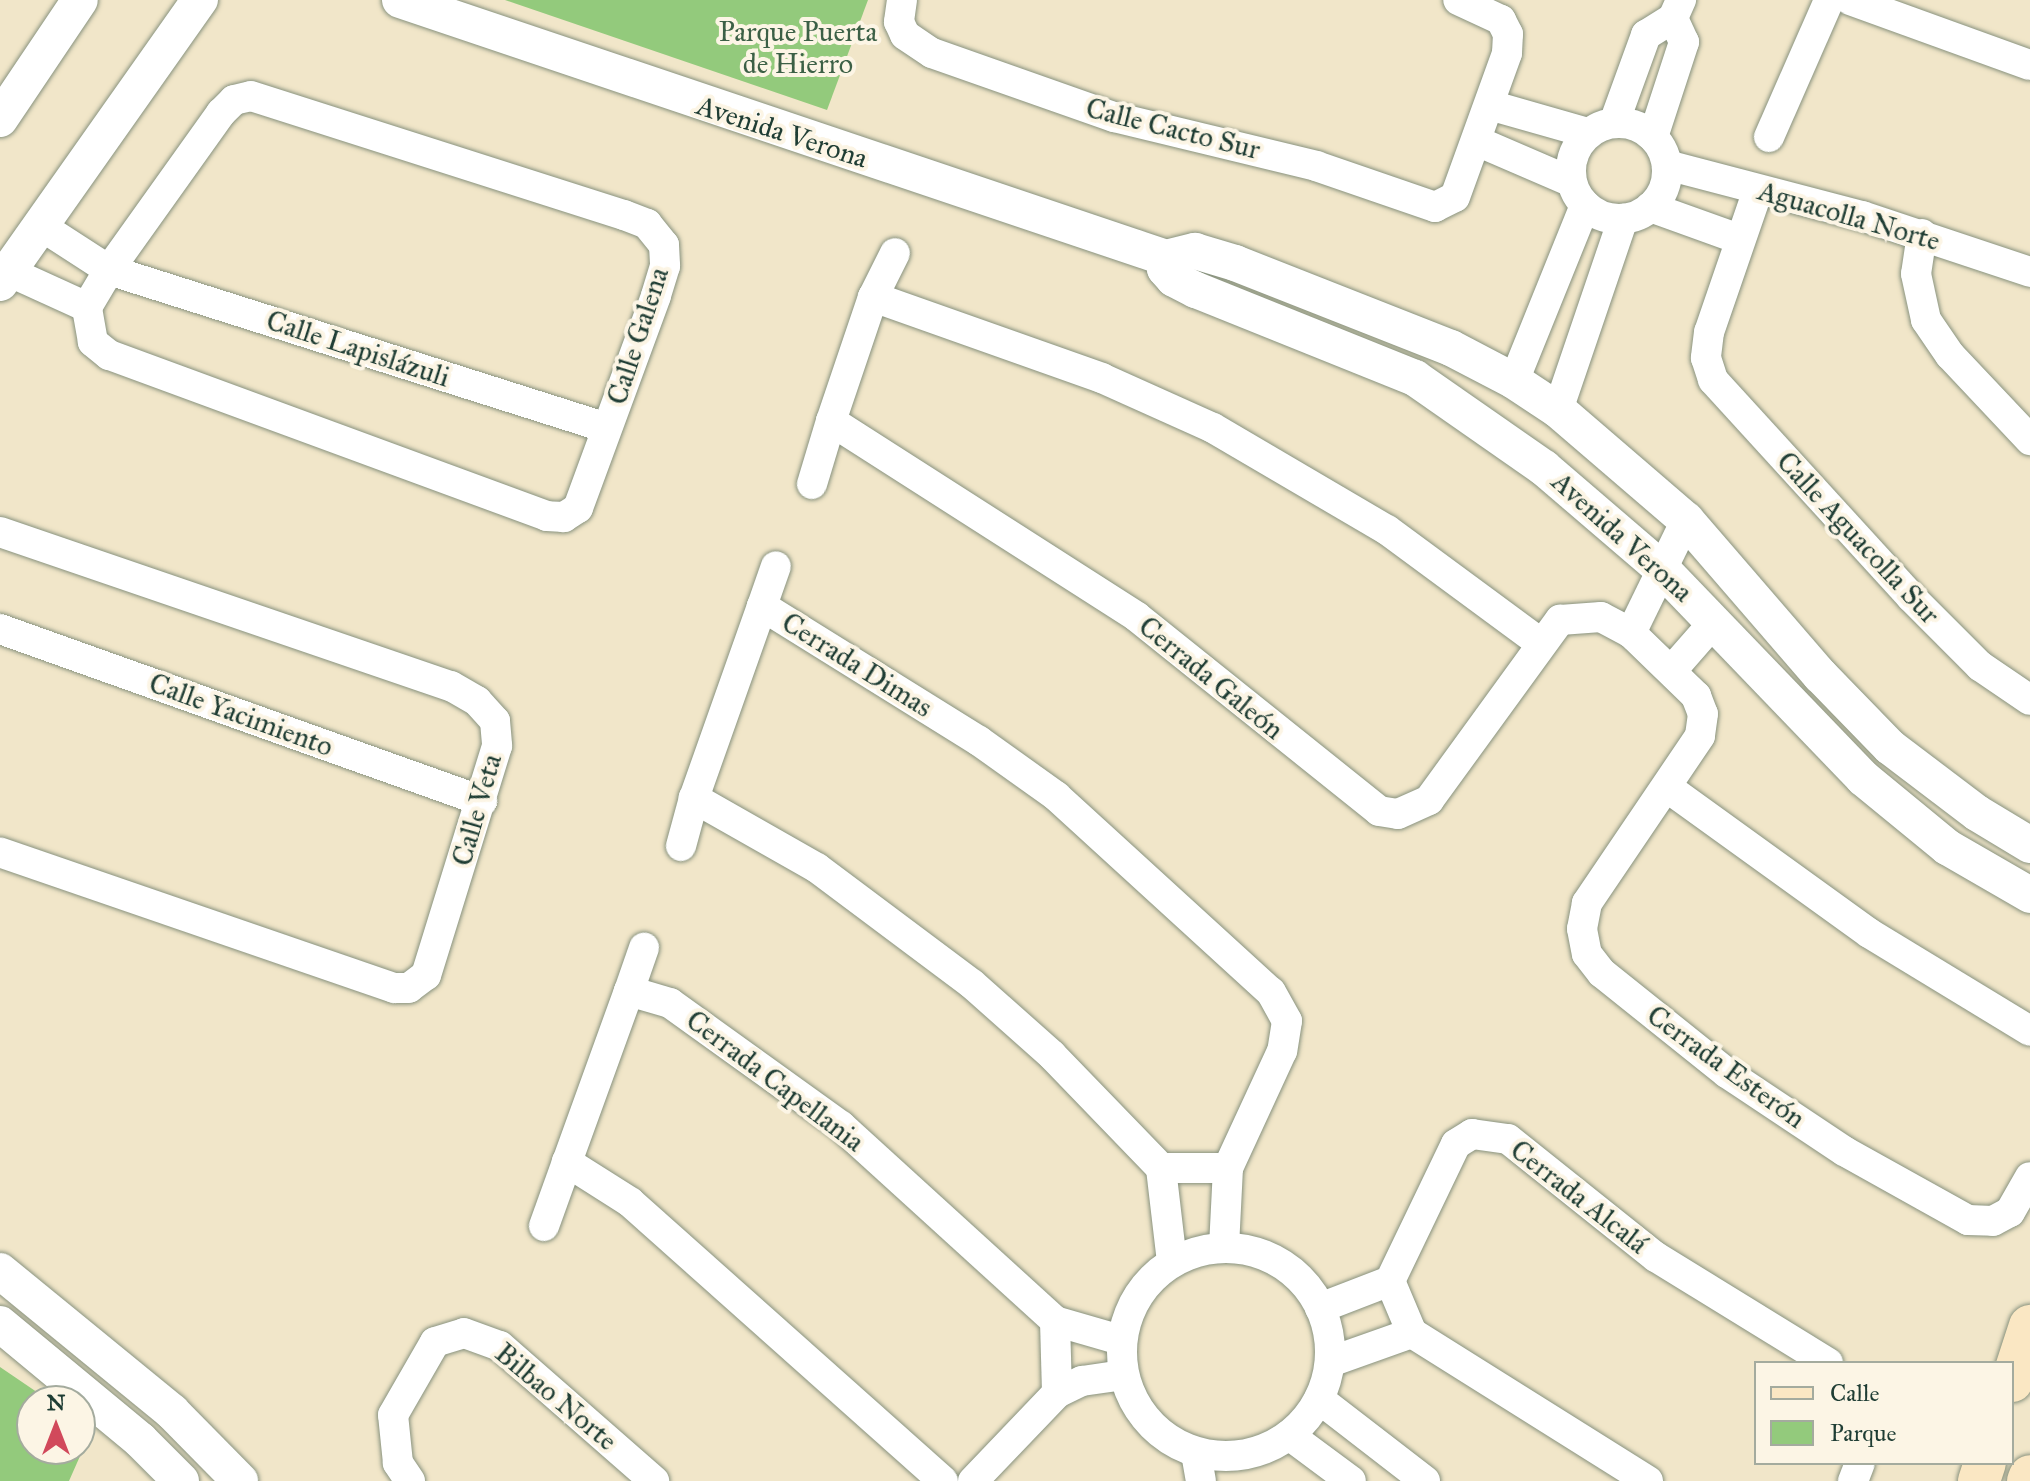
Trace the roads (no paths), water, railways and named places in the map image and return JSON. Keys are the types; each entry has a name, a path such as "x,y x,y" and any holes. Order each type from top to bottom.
{"main road":[{"path":"2014,1375 2030,1326"}],"street":[{"path":"0,119 80,0"},
{"path":"87,307 4,277 200,0"},
{"name":"Avenida Verona","path":"400,0 1166,258 1195,251 1235,263 1451,348 1514,381 1558,410 1686,520 1820,675 1890,747 1977,813 2030,845"},
{"name":"Calle Cacto Sur","path":"902,0 899,22 905,35 932,53 1114,117 1316,166 1422,206 1446,205 1455,197 1479,142"},
{"path":"1458,0 1484,8 1501,20 1508,34 1493,106 1479,142 1578,193 1610,218 1637,213 1739,239 1758,190"},
{"path":"1769,137 1829,0"},
{"path":"1850,0 2030,65"},
{"path":"1514,381 1578,193 1573,155 1601,128 1646,35 1677,9 1684,42 1653,137"},
{"name":"Calle Galena","path":"271,98 647,224 664,245 665,266 578,508 564,517 547,516 109,355 93,342 87,307 109,270 221,113 234,100 271,98"},
{"path":"1493,106 1601,128 1628,124 1653,137 1667,165 1661,195 1637,213 1558,410"},
{"name":"Aguacolla Norte","path":"1667,165 1922,234 2030,272"},
{"name":"Calle Lapislázuli","path":"41,226 109,270 607,428"},
{"path":"1922,234 1916,274 1926,320 1950,355 2030,440"},
{"name":"Calle Aguacolla Sur","path":"1739,239 1709,332 1706,358 1713,380 1911,597 1980,666 2030,700"},
{"path":"812,484 873,297 895,253"},
{"name":"Avenida Verona","path":"1166,258 1165,269 1174,279 1196,290 1415,378 1544,468 1662,569 1863,778 1947,847 2030,895"},
{"path":"873,297 1102,378 1213,428 1387,530 1539,642"},
{"name":"Cerrada Galeón","path":"831,421 1137,617 1379,811 1398,814 1429,800 1539,642 1560,620 1578,615 1601,617 1631,633"},
{"path":"1631,633 1686,520"},
{"name":"Calle Veta","path":"0,532 451,686 477,701 495,721 497,746 426,975 409,988 394,988 0,852"},
{"path":"762,606 776,566"},
{"name":"Cerrada Dimas","path":"681,846 694,798 762,606 979,741 1056,796 1271,992 1287,1021 1282,1051 1228,1168 1224,1248"},
{"path":"1672,670 1714,622"},
{"name":"Calle Yacimiento","path":"0,629 482,801"},
{"name":"Cerrada Esterón","path":"1631,633 1696,696 1703,714 1700,736 1668,788 1587,903 1582,929 1587,954 1602,973 1727,1073 1844,1151 1968,1220 1993,1221 2010,1212 2030,1177"},
{"path":"1668,788 1869,933 2030,1031"},
{"path":"694,798 817,868 903,929 1052,1055 1161,1168 1172,1262"},
{"path":"544,1226 644,948"},
{"name":"Cerrada Capellania","path":"629,991 670,1003 841,1126 1055,1321 1121,1340"},
{"name":"Cerrada Alcalá","path":"1390,1281 1456,1144 1472,1134 1490,1133 1518,1146 1656,1257 1825,1361"},
{"path":"567,1162 630,1202 943,1481"},
{"path":"1161,1168 1228,1168"},
{"path":"1224,1248 1254,1251 1281,1263 1304,1283 1320,1308 1330,1362 1319,1399 1289,1435 1255,1467 1198,1467 1137,1409 1123,1375 1121,1340 1138,1296 1172,1262 1224,1248"},
{"path":"0,1271 172,1412 240,1481"},
{"path":"1320,1308 1390,1281 1412,1333 1648,1481"},
{"path":"1055,1321 1057,1393"},
{"path":"0,1324 140,1440 181,1481"},
{"path":"1330,1362 1412,1333"},
{"name":"Bilbao Norte","path":"410,1481 398,1463 393,1415 435,1342 451,1335 479,1334 500,1346 654,1481"},
{"path":"973,1481 1057,1393 1082,1381 1123,1375"},
{"path":"1319,1399 1425,1481"},
{"path":"1289,1435 1351,1481"}],"park label":[{"name":"Parque Puerta de Hierro","path":"798,48"}]}
